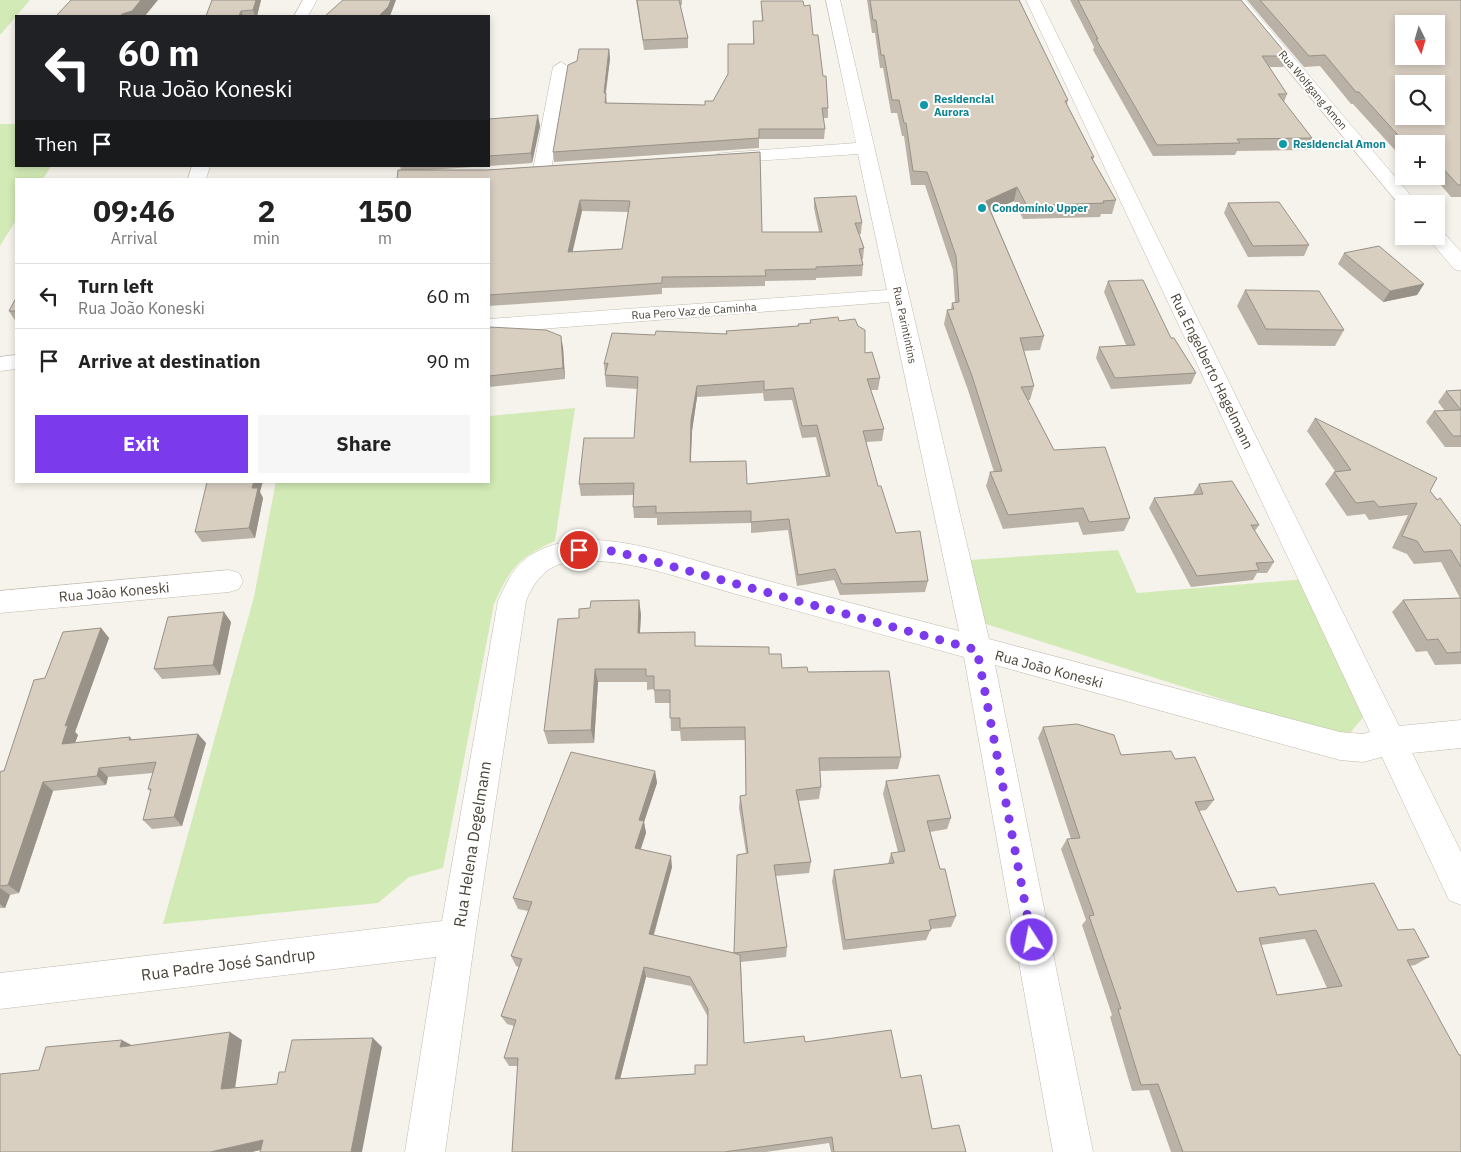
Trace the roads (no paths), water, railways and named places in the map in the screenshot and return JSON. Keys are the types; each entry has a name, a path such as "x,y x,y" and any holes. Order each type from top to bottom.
{"street":[{"path":"302,15 310,0"},
{"name":"Rua Parintintins","path":"834,0 977,650 1073,1152"},
{"name":"Rua Engelberto Hagelmann","path":"1034,0 1461,888"},
{"name":"Rua Wolfgang Amon","path":"1237,0 1401,195"},
{"path":"542,170 561,67"},
{"path":"709,159 866,148"},
{"path":"523,171 562,168"},
{"path":"1444,245 1461,265"},
{"name":"Rua Pero Vaz de Caminha","path":"490,326 899,295"},
{"path":"0,364 15,362"},
{"name":"Rua João Koneski","path":"552,555 579,550 607,550 638,557 977,650 1340,746 1363,748 1391,741 1461,734"},
{"name":"Rua Helena Degelmann","path":"425,1152 457,937 512,601 517,583 525,572 538,562 552,555"},
{"name":"Rua João Koneski","path":"0,602 229,581"},
{"name":"Rua Padre José Sandrup","path":"0,992 457,937"}],"place":[{"name":"Residencial Aurora","path":"924,105"},
{"name":"Residencial Amon","path":"1283,144"},
{"name":"Condomínio Upper","path":"982,208"}]}
